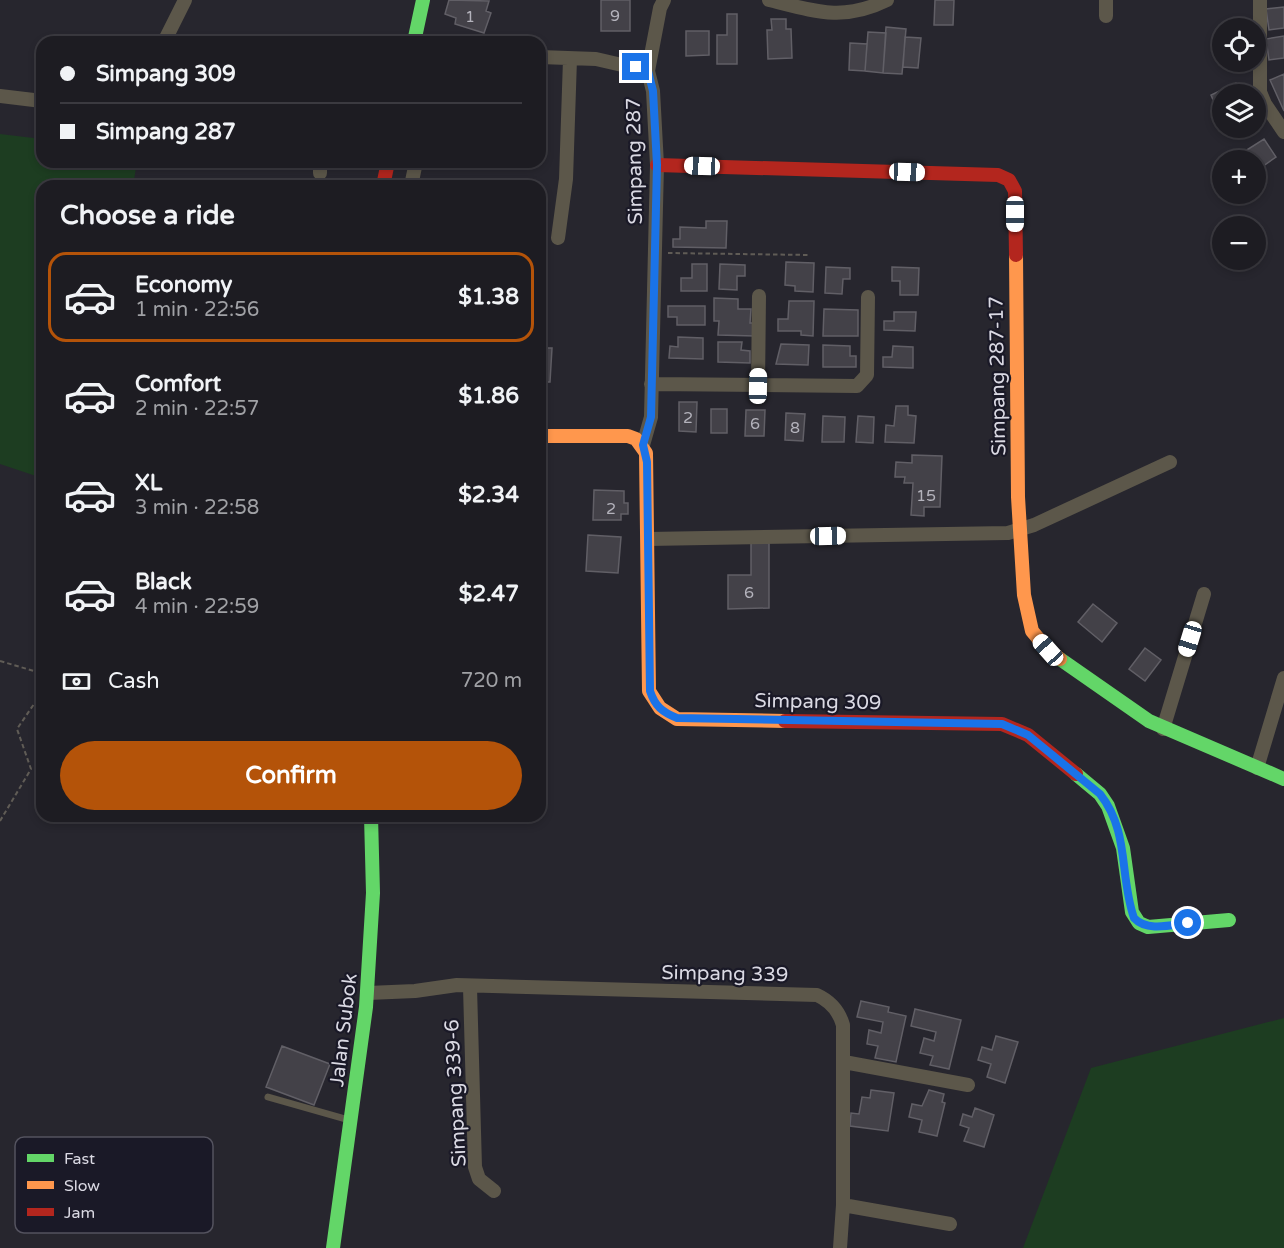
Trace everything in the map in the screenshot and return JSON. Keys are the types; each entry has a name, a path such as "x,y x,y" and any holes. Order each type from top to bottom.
{"street":[{"path":"167,36 185,0"},
{"path":"415,36 423,0"},
{"path":"648,71 660,8 664,0"},
{"path":"769,0 816,11 849,13 860,12 887,0"},
{"path":"1106,0 1106,16"},
{"path":"1260,0 1260,92 1265,104 1284,132"},
{"name":"Simpang 287","path":"546,57 596,59 648,71 653,91 657,165 653,252 651,417 643,445"},
{"path":"558,238 566,179 570,59"},
{"path":"0,96 36,100"},
{"name":"Simpang 287-17","path":"657,165 998,175 1010,180 1015,191 1018,497 1024,595 1028,622 1038,640 1048,650 1072,669 1163,729 1284,779"},
{"path":"758,386 759,296"},
{"path":"651,384 852,387 861,384 867,375 868,297"},
{"path":"546,436 628,436 643,445"},
{"name":"Simpang 309","path":"643,445 647,462 650,691 654,704 663,713 677,718 1002,724 1016,729 1028,735 1091,787 1109,805 1119,831 1131,908 1134,918 1140,925 1148,927 1229,920"},
{"path":"648,538 997,533 1021,529 1170,462"},
{"path":"1163,729 1204,594"},
{"path":"1257,768 1284,678"},
{"name":"Jalan Subok","path":"333,1248 368,993 375,880 371,822"},
{"name":"Simpang 339","path":"368,993 415,992 457,985 817,995 826,999 840,1016 843,1025 843,1205 840,1248"},
{"name":"Simpang 339-6","path":"470,987 476,1167 479,1179 494,1191"},
{"path":"844,1062 968,1085"},
{"path":"843,1205 950,1224"}],"lane":[{"path":"268,1097 352,1120"}],"path":[{"path":"653,252 809,255"},
{"path":"0,661 36,670"},
{"path":"0,821 30,769 17,729 36,700"}],"green space":[{"path":"0,134 36,138 36,168 136,168 134,180 36,180 36,476 0,464"},
{"path":"1284,1018 1284,1248 1023,1248 1091,1068"}],"building":[{"path":"449,0 489,1 486,11 491,13 484,33 455,24 456,18 445,14"},
{"path":"601,0 630,0 630,31 601,31"},
{"path":"935,0 954,0 953,25 934,25"},
{"path":"1284,7 1284,28 1269,30 1266,9"},
{"path":"727,14 737,14 737,64 717,64 717,35 727,35"},
{"path":"771,19 786,19 786,29 791,29 792,58 768,59 767,30 772,30"},
{"path":"886,27 906,29 902,74 883,73"},
{"path":"686,31 709,31 709,55 686,56"},
{"path":"868,32 886,33 883,73 865,71"},
{"path":"1284,36 1284,58 1269,60 1266,39"},
{"path":"905,37 921,38 918,68 903,67"},
{"path":"850,43 867,44 865,71 849,70"},
{"path":"1284,74 1284,111 1270,80"},
{"path":"1264,139 1276,157 1266,164 1266,150 1247,150"},
{"path":"706,221 727,221 726,248 673,247 673,239 680,239 680,227 706,228"},
{"path":"786,262 814,263 813,292 795,291 795,286 785,285"},
{"path":"692,264 707,264 707,291 681,291 681,278 692,278"},
{"path":"720,264 745,265 745,276 737,276 737,290 719,289"},
{"path":"826,267 850,268 850,279 843,279 842,294 825,293"},
{"path":"892,267 919,268 918,295 900,295 900,281 892,281"},
{"path":"714,298 738,299 738,309 751,309 750,323 756,323 755,336 718,335 719,321 714,321"},
{"path":"789,301 814,301 813,336 801,335 801,331 778,331 778,319 788,319"},
{"path":"668,306 705,306 705,325 677,325 677,317 668,317"},
{"path":"824,309 858,310 858,336 823,336"},
{"path":"894,312 916,312 915,331 884,330 884,321 894,321"},
{"path":"678,337 703,338 703,359 669,358 670,346 678,347"},
{"path":"718,342 742,342 741,350 750,351 750,363 718,362"},
{"path":"781,344 809,345 808,365 776,364"},
{"path":"823,345 850,346 850,356 856,356 856,367 823,367"},
{"path":"893,346 913,347 913,368 883,367 883,357 892,357"},
{"path":"546,348 552,348 550,382 546,382"},
{"path":"679,402 697,402 696,432 679,431"},
{"path":"896,406 908,406 908,415 916,416 914,443 885,442 886,425 894,426"},
{"path":"711,409 727,409 727,433 711,433"},
{"path":"746,410 765,410 764,436 745,436"},
{"path":"786,413 805,414 803,441 785,440"},
{"path":"823,416 845,417 844,442 822,442"},
{"path":"858,416 874,417 873,443 856,442"},
{"path":"912,455 942,456 940,507 924,507 924,516 911,515 913,483 904,483 905,477 895,477 896,462 912,463"},
{"path":"594,490 624,491 624,503 628,503 628,514 621,514 621,520 593,520"},
{"path":"588,535 621,537 618,573 586,571"},
{"path":"751,543 769,543 769,608 728,609 728,575 751,575"},
{"path":"1093,604 1117,623 1102,642 1078,622"},
{"path":"1145,648 1161,660 1145,681 1129,669"},
{"path":"861,1001 889,1007 888,1012 906,1016 896,1062 875,1058 878,1046 867,1044 869,1030 881,1033 883,1022 857,1017"},
{"path":"915,1009 961,1020 949,1069 930,1065 933,1056 920,1053 924,1038 934,1041 936,1032 911,1026"},
{"path":"996,1036 1018,1042 1005,1083 987,1077 991,1064 978,1060 982,1047 992,1050"},
{"path":"282,1046 330,1064 314,1105 266,1087"},
{"path":"871,1090 894,1093 888,1131 850,1126 851,1113 859,1114 862,1097 870,1098"},
{"path":"929,1090 944,1094 942,1102 945,1103 937,1136 919,1132 922,1120 909,1117 912,1104 922,1106"},
{"path":"975,1108 994,1115 984,1147 964,1141 969,1128 960,1125 963,1114 972,1117"}],"traffic: fast":[{"path":"415,36 423,0"},
{"path":"1060,659 1149,721 1284,779"},
{"path":"1076,774 1100,794 1108,806 1123,848 1132,912 1139,923 1148,927 1229,920"},
{"path":"333,1248 366,1007 373,893 371,822"}],"traffic: slow":[{"path":"1016,255 1018,497 1024,595 1032,631 1048,650 1060,659"},
{"path":"546,436 628,436 636,439 646,453 649,691 660,708 677,719 785,721"}],"traffic: jam":[{"path":"657,165 998,175 1009,180 1015,191 1016,255"},
{"path":"384,180 387,168"},
{"path":"785,721 1002,724 1028,735 1076,774"}],"route":[{"path":"636,67 648,71 653,91 657,165 653,252 651,417 643,445 647,462 650,691 654,704 663,713 677,718 1002,724 1016,729 1028,735 1100,794 1109,805 1119,831 1131,908 1134,918 1140,925 1148,927 1188,923"}]}
